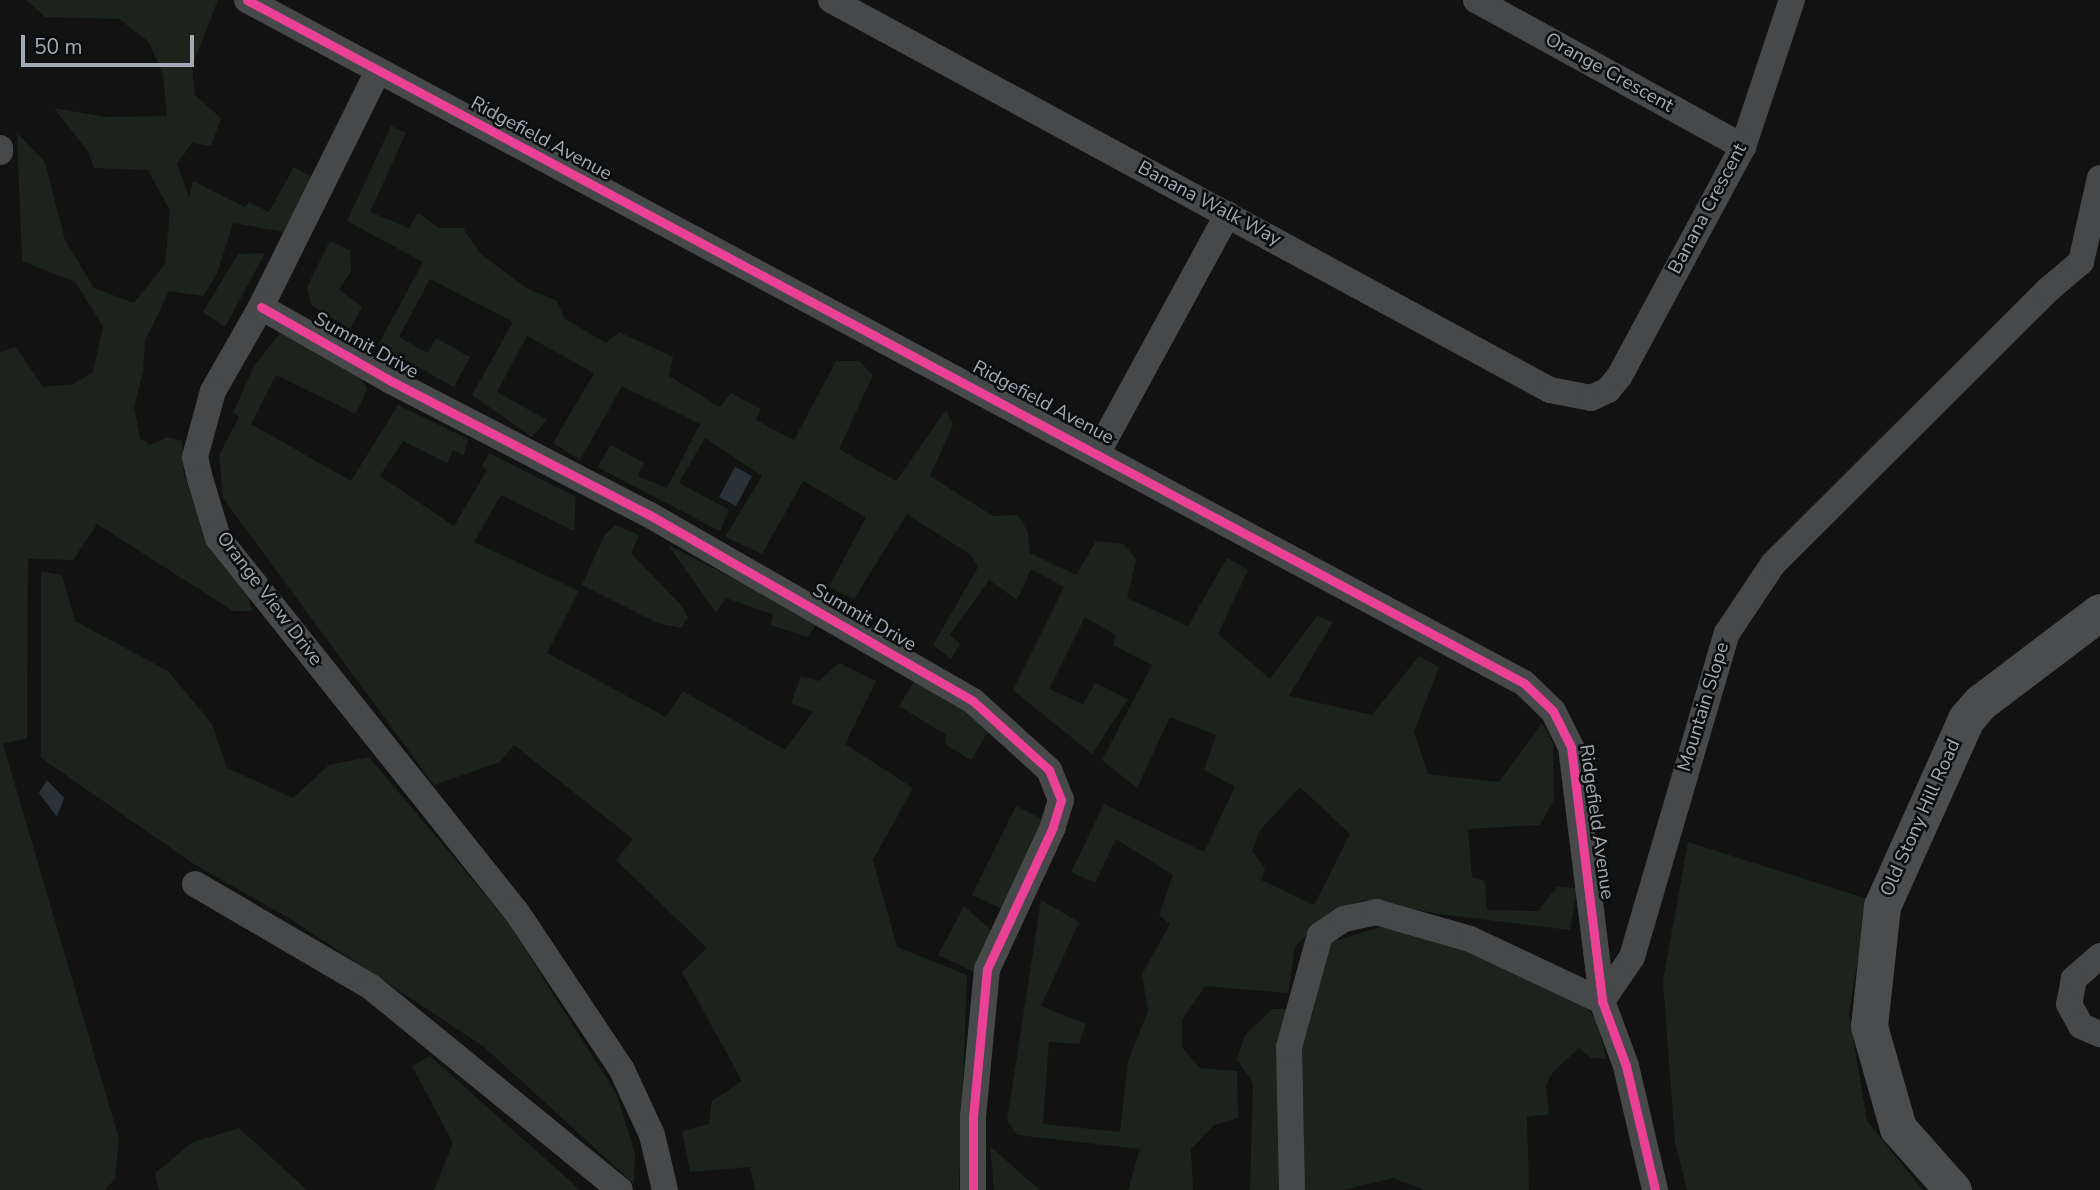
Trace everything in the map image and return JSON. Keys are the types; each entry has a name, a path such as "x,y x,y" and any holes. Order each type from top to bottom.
{"street":[{"name":"Ridgefield Avenue","path":"247,0 377,73 1098,452 1524,683 1553,711 1571,747 1602,1001"},
{"name":"Banana Walk Way","path":"831,0 1550,390 1591,398"},
{"name":"Orange Crescent","path":"1476,0 1743,147"},
{"name":"Banana Crescent","path":"1591,398 1608,390 1619,377 1743,147 1792,0"},
{"name":"Orange View Drive","path":"377,73 261,307 213,391 195,457 218,538 516,911 622,1070 652,1135 666,1190"},
{"name":"Mountain Slope","path":"1602,1001 1632,957 1727,633 1773,564 2049,289 2081,262 2100,178"},
{"path":"1098,452 1228,214"},
{"name":"Summit Drive","path":"261,307 391,382 648,514 973,701 1049,770 1061,800 1053,827 987,969 973,1117 973,1190"},
{"name":"Old Stony Hill Road","path":"1953,1190 1898,1128 1869,1026 1882,906 1966,719 1981,702 2100,612"},
{"path":"195,884 371,987 620,1190"},
{"path":"1292,1190 1289,1046 1320,935 1344,919 1376,912 1470,939 1602,1001 1626,1066 1655,1190"},
{"path":"2100,956 2074,979 2069,1003 2081,1026 2100,1034"}],"shaded area":[{"path":"26,0 218,0 192,66 195,95 221,118 211,146 192,143 177,164 189,197 193,181 245,207 249,202 269,212 294,167 312,177 284,232 233,223 217,274 203,296 169,291 145,341 143,372 134,407 140,438 150,445 167,437 182,441 184,475 207,541 246,587 252,611 233,611 97,524 73,560 28,559 27,738 3,744 119,1139 115,1179 105,1190 0,1190 0,352 16,347 43,387 73,384 93,372 103,326 75,282 22,261 17,133 45,162 65,240 94,288 134,303 165,264 170,211 148,170 94,168 89,153 54,108 105,117 167,116 163,75 149,42 119,19 45,17"},
{"path":"391,126 406,133 370,212 409,228 418,213 439,228 463,228 481,254 526,288 557,301 565,319 606,343 619,332 673,357 669,376 720,407 731,393 761,409 756,420 794,440 836,361 859,361 873,375 839,449 896,481 946,410 953,425 930,476 993,516 1018,515 1028,532 1030,553 1076,575 1096,541 1124,544 1136,560 1127,598 1188,626 1227,558 1248,570 1218,634 1270,679 1317,616 1333,622 1289,696 1372,715 1419,656 1439,667 1414,732 1428,774 1499,782 1542,723 1553,743 1554,800 1540,825 1468,829 1472,877 1485,881 1487,910 1538,911 1557,887 1577,888 1570,930 1439,914 1365,900 1330,913 1295,946 1288,993 1205,986 1182,1020 1182,1047 1200,1068 1237,1071 1238,1118 1214,1125 1191,1149 1193,1190 1128,1190 1140,1149 1017,1135 1007,1121 1041,900 1079,922 1041,1006 1086,1024 1079,1044 1049,1042 1043,1124 1120,1132 1128,1061 1148,1011 1142,974 1170,924 1159,915 1173,875 1116,839 1095,883 1071,872 1104,804 1204,852 1235,787 1204,770 1216,735 1170,717 1137,788 1102,760 1152,665 1113,645 1116,635 1085,617 1049,689 1083,704 1095,683 1128,699 1092,754 1013,690 1064,587 1031,569 1017,600 989,580 950,635 960,644 951,659 933,645 978,567 971,555 907,514 854,599 829,587 866,517 803,481 762,554 725,537 762,476 705,438 679,483 729,510 720,531 597,467 611,445 644,463 638,476 667,488 700,424 622,386 580,460 553,443 594,373 527,336 497,392 547,420 532,437 472,395 513,322 430,279 399,337 428,353 436,338 470,357 454,387 378,345 423,262 347,221","holes":["1300,787 1350,834 1314,905 1261,880 1265,868 1252,851 1260,830"]},
{"path":"330,241 350,250 351,271 339,290 362,307 350,329 311,305 307,287"},
{"path":"265,253 225,327 203,312 238,254"},
{"path":"281,332 360,376 367,389 356,414 276,375 251,424 351,481 398,405 468,439 464,455 453,450 447,463 403,441 380,476 454,526 487,470 482,466 489,453 576,497 574,531 501,495 474,542 579,591 547,653 666,717 683,691 785,750 813,712 791,703 801,676 819,681 839,663 876,681 845,744 913,788 873,860 897,947 967,975 959,1190 755,1190 750,1167 690,1172 682,1131 709,1124 712,1101 742,1081 682,972 707,948 616,860 633,839 514,745 500,762 434,785 223,498 219,455 239,417 233,413 254,366"},
{"path":"735,467 752,476 736,506 719,497"},
{"path":"615,525 639,535 631,553 681,605 688,618 681,628 657,623 582,585 604,536"},
{"path":"668,545 818,622 808,637 770,625 774,615 726,598 716,613"},
{"path":"41,571 62,575 75,621 168,671 212,724 227,768 293,798 329,765 369,757 507,921 617,1095 635,1153 634,1184 483,1046 292,920 194,864 41,758"},
{"path":"916,678 992,725 971,760 945,744 946,735 899,706"},
{"path":"47,780 64,798 57,817 39,793"},
{"path":"1016,806 1050,823 1006,911 972,895"},
{"path":"1688,842 1868,899 1849,1013 1867,1121 1923,1190 1687,1190 1675,1142 1663,981"},
{"path":"964,906 992,931 976,973 938,955"},
{"path":"1381,927 1482,952 1582,1002 1597,1021 1606,1059 1591,1058 1579,1048 1553,1072 1546,1085 1549,1114 1527,1117 1529,1190 1424,1190 1393,1178 1343,1190 1304,1190 1297,1051 1327,943"},
{"path":"1272,1009 1287,1009 1277,1098 1284,1190 1250,1190 1253,1083 1237,1059 1245,1035"},
{"path":"430,1056 580,1190 434,1190 453,1143 412,1066"},
{"path":"239,1128 307,1190 159,1190 155,1173 193,1142"},
{"path":"990,1146 1040,1190 994,1190"}],"cycle path":[{"path":"247,0 1524,683 1553,711 1571,747 1602,1001 1626,1066 1655,1190"},
{"path":"261,307 391,381 648,514 973,701 1049,770 1061,800 1053,827 987,969 973,1117 973,1190"}]}
